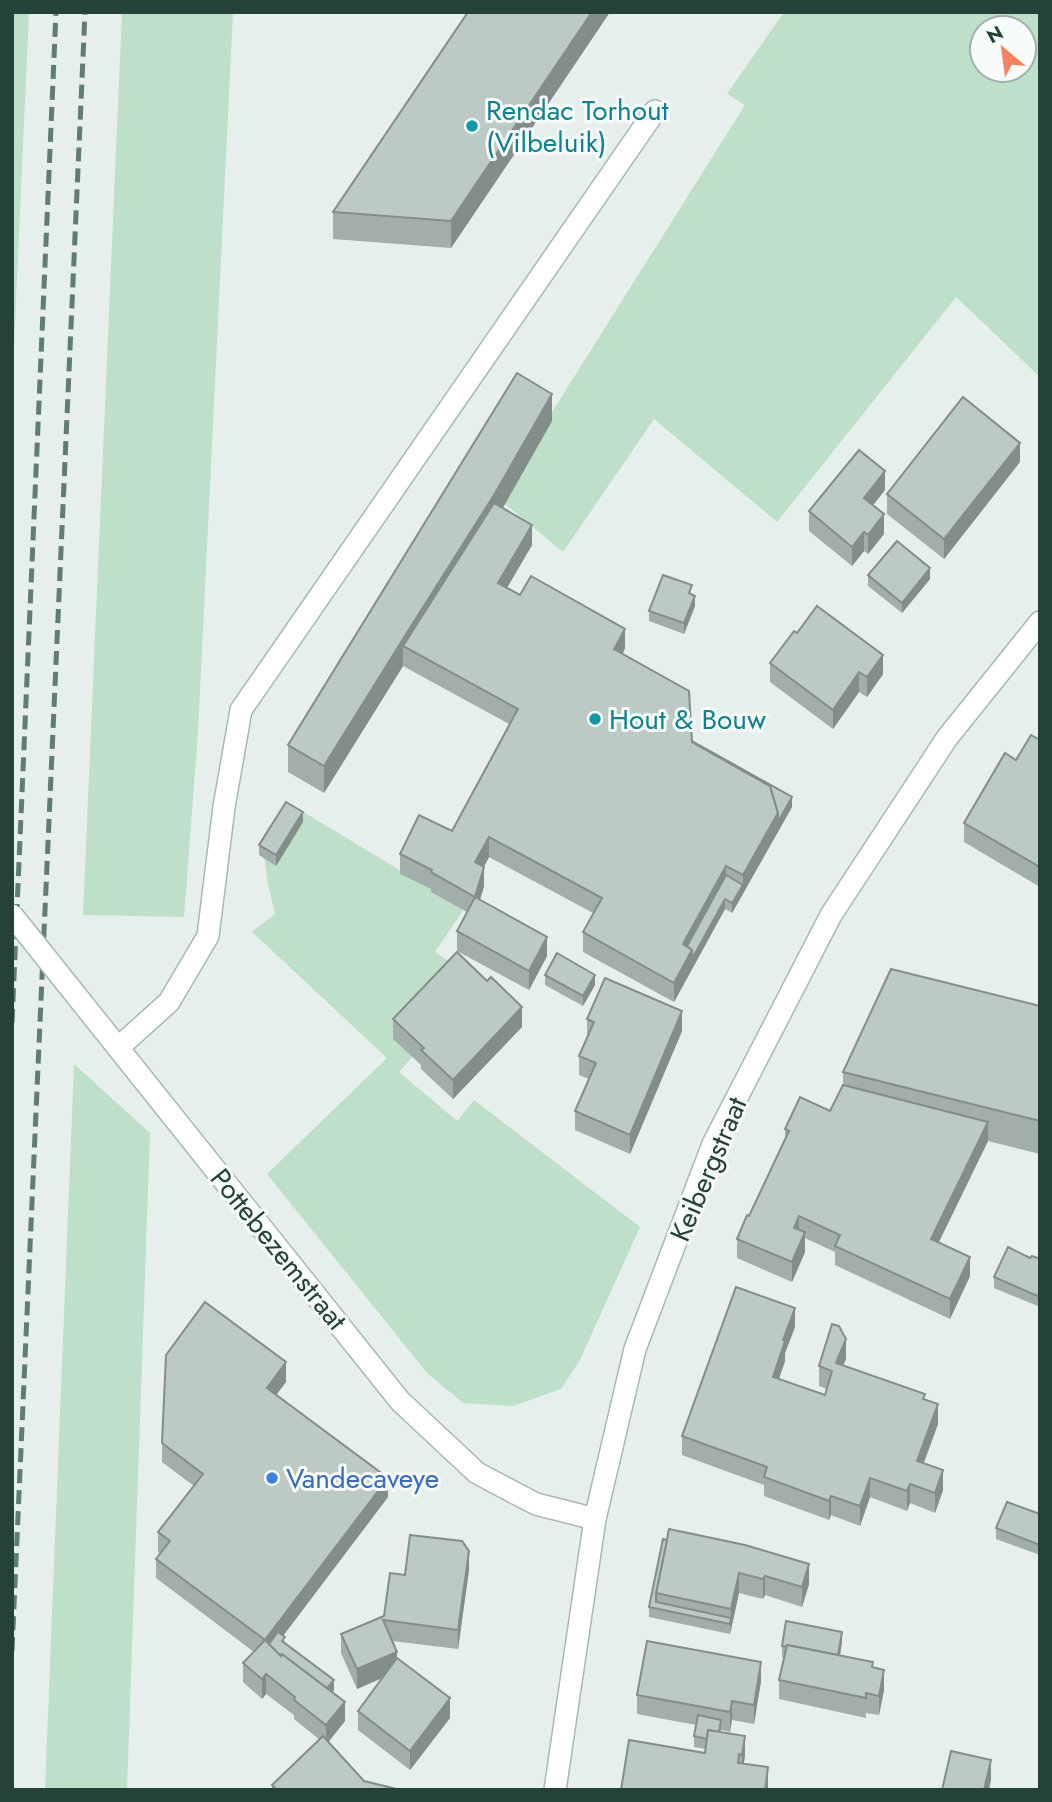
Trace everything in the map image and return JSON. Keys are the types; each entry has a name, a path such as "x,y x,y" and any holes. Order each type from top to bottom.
{"street":[{"path":"118,1048 169,1003 208,936 224,807 241,710 655,111"},
{"name":"Keibergstraat","path":"555,1790 595,1518 635,1349 713,1144 831,915 947,738 1040,622"},
{"name":"Pottebezemstraat","path":"12,915 400,1401 477,1473 536,1504 595,1518"}],"green space":[{"path":"12,12 29,12 12,390"},
{"path":"122,12 233,12 198,732 184,917 83,915"},
{"path":"784,12 1040,12 1040,377 956,297 777,522 654,419 563,552 498,498 745,105 727,94"},
{"path":"297,808 464,909 435,952 479,981 399,1072 457,1121 474,1100 640,1227 580,1360 561,1389 513,1406 463,1403 427,1373 267,1174 387,1058 252,932 275,914 264,853"},
{"path":"74,1064 150,1133 127,1790 45,1790"}],"building":[{"name":"Rendac Torhout (Vilbeluik)","path":"468,12 592,12 451,221 333,212"},
{"path":"517,373 552,394 494,495 324,766 288,745"},
{"path":"963,397 1020,443 944,539 887,494"},
{"path":"859,450 885,471 864,498 884,514 868,535 864,532 852,547 809,511"},
{"name":"Hout & Bouw","path":"494,503 532,525 498,583 520,595 531,576 625,629 614,649 689,691 692,742 770,786 778,813 743,875 726,866 683,944 692,950 674,983 583,932 602,898 489,837 475,862 484,867 475,897 400,854 419,815 452,831 518,709 403,646"},
{"path":"897,541 930,568 902,603 868,575"},
{"path":"663,575 692,585 689,593 695,596 684,623 649,611"},
{"path":"817,606 883,655 867,677 859,672 833,710 770,663"},
{"path":"1031,735 1040,740 1040,867 964,823 1005,753 1016,760"},
{"path":"692,741 792,797 778,822 770,786"},
{"path":"286,802 303,812 276,855 259,845"},
{"path":"726,875 743,885 732,903 725,899 692,959 692,950 687,946"},
{"path":"475,897 547,937 529,971 457,931"},
{"path":"457,952 487,981 491,977 522,1007 453,1080 393,1019"},
{"path":"557,953 595,975 583,996 545,975"},
{"path":"891,969 1040,1006 1040,1121 843,1072"},
{"path":"605,978 682,1011 630,1135 575,1111 596,1063 579,1056 594,1022 587,1019"},
{"path":"843,1085 988,1122 931,1239 970,1257 950,1299 835,1246 840,1235 799,1216 794,1228 805,1232 792,1262 737,1239 789,1131 785,1129 800,1097 830,1111"},
{"path":"1008,1247 1030,1258 1032,1256 1040,1259 1040,1297 994,1277"},
{"path":"736,1287 795,1308 773,1377 825,1395 832,1371 819,1366 832,1324 839,1326 846,1339 836,1363 925,1394 923,1399 938,1404 917,1461 943,1470 935,1493 910,1484 907,1491 870,1478 860,1506 831,1496 829,1501 764,1477 767,1467 682,1436"},
{"name":"Vandecaveye","path":"205,1302 286,1362 267,1388 388,1478 265,1640 156,1559 170,1541 158,1532 203,1474 162,1443 166,1355"},
{"path":"1007,1502 1040,1514 1040,1545 996,1528"},
{"path":"669,1529 745,1545 809,1564 802,1587 765,1576 763,1579 739,1573 731,1609 656,1593"},
{"path":"410,1535 462,1541 469,1551 458,1630 383,1620 397,1652 357,1669 341,1634 384,1616 390,1573 405,1575"},
{"path":"663,1539 667,1540 656,1602 731,1618 730,1624 649,1607"},
{"path":"786,1621 842,1632 838,1655 782,1646"},
{"path":"278,1632 285,1637 282,1641 334,1680 327,1688 282,1654 281,1656 269,1644"},
{"path":"265,1640 281,1656 282,1654 345,1702 326,1725 266,1674 262,1679 243,1663"},
{"path":"647,1641 761,1662 754,1705 732,1701 730,1712 637,1695"},
{"path":"787,1645 873,1662 872,1667 884,1670 879,1696 866,1693 866,1698 779,1680"},
{"path":"397,1658 450,1698 410,1751 358,1711"},
{"path":"698,1715 721,1720 719,1732 708,1730 707,1739 694,1736"},
{"path":"708,1730 745,1736 738,1763 768,1767 765,1790 621,1790 629,1740 705,1753"},
{"path":"323,1736 364,1781 401,1790 277,1790 272,1785"},
{"path":"951,1751 991,1760 984,1790 942,1790"}],"railway":[{"path":"12,1023 56,12"},
{"path":"12,1651 85,12"}],"place":[{"name":"Rendac Torhout (Vilbeluik)","path":"472,126"},
{"name":"Hout & Bouw","path":"595,719"},
{"name":"Vandecaveye","path":"272,1478"}]}
